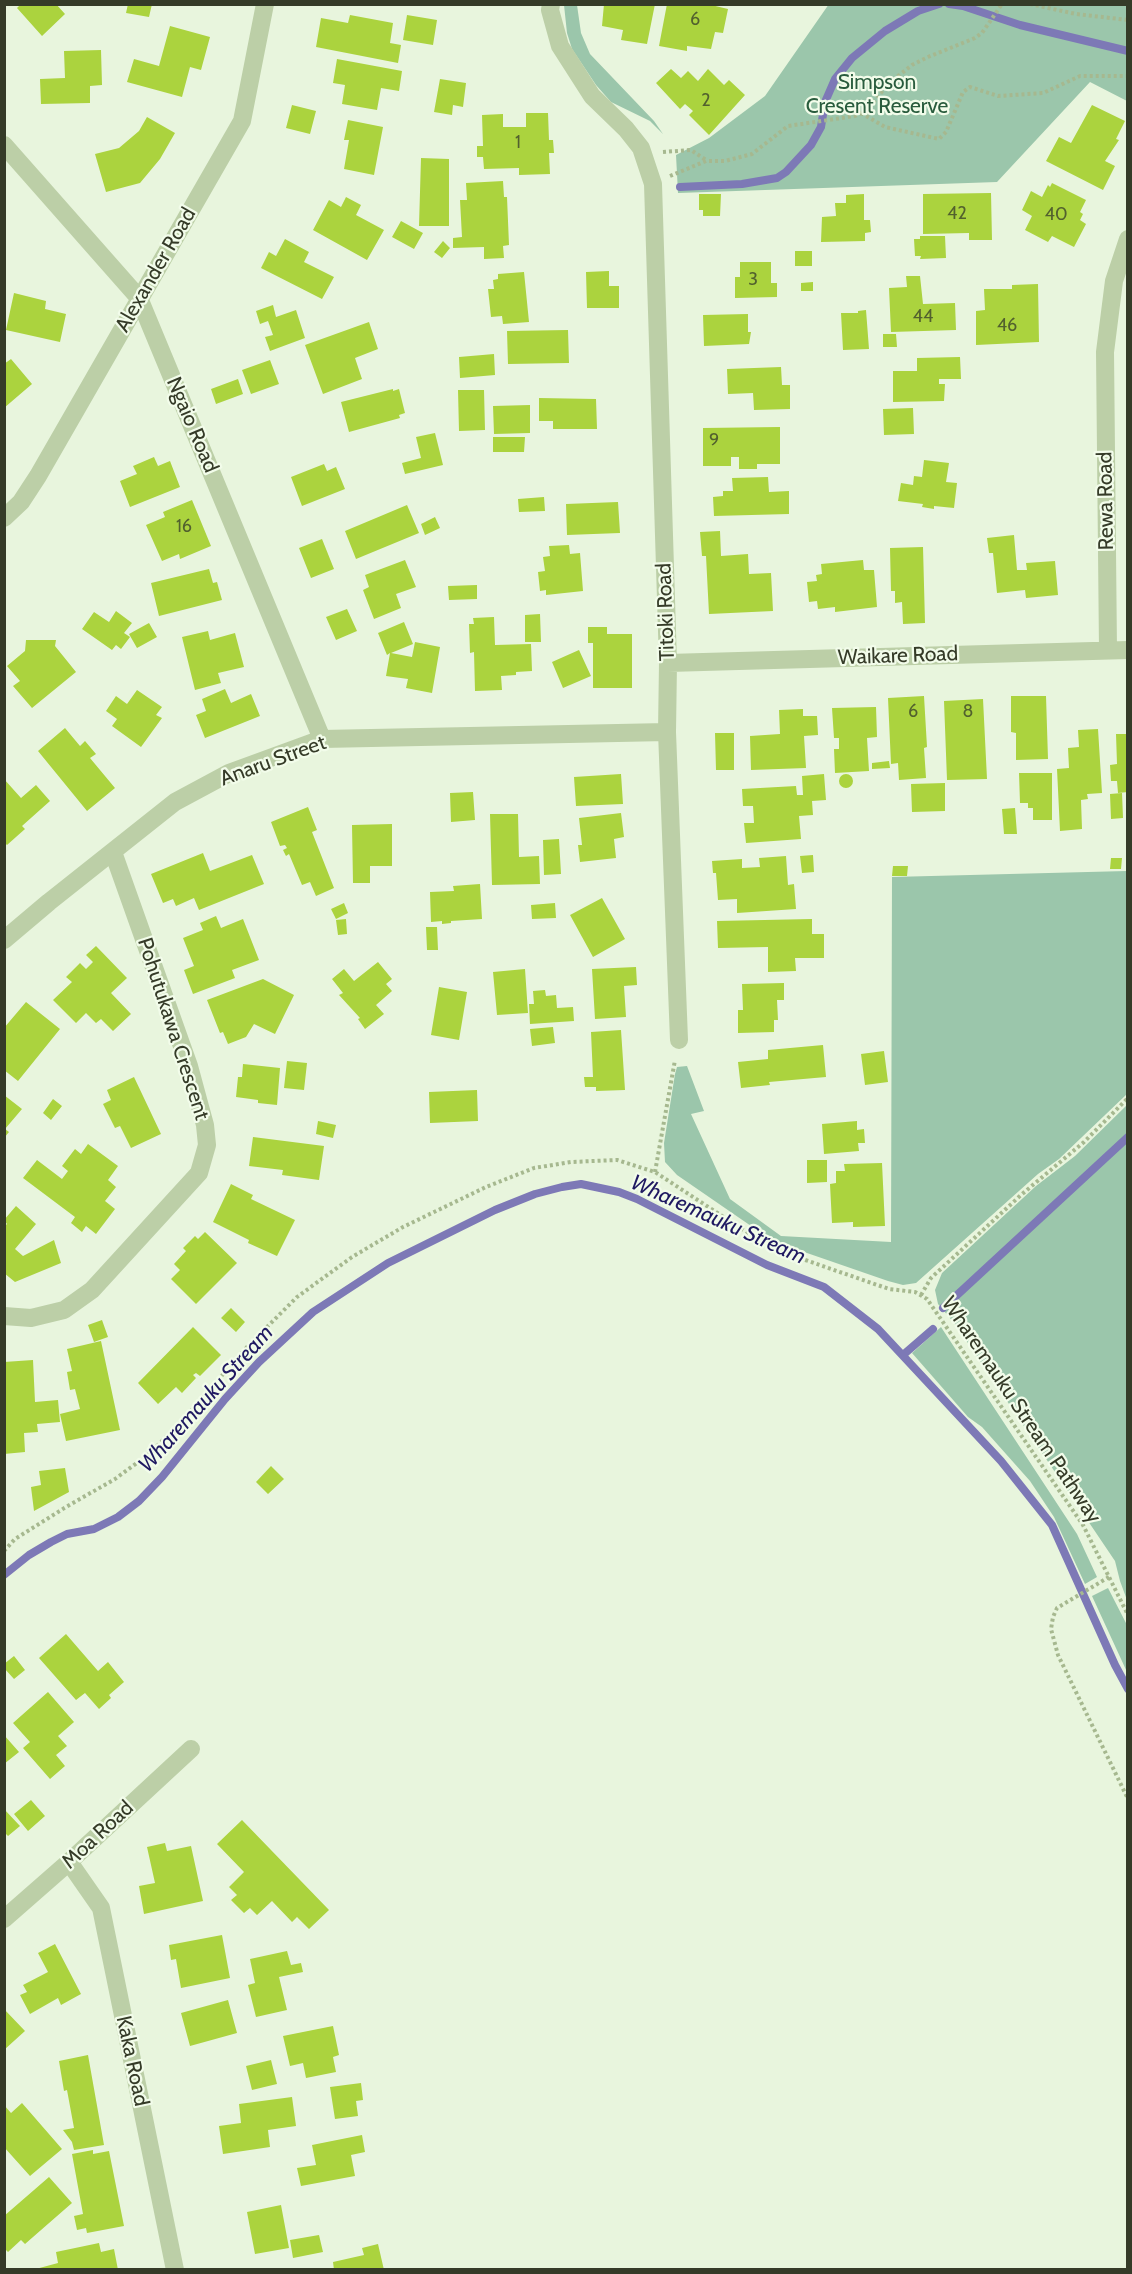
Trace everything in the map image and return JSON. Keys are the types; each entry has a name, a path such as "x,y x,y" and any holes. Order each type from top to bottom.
{"street":[{"name":"Alexander Road","path":"4,518 21,502 38,476 242,121 265,4"},
{"name":"Titoki Road","path":"551,4 550,10 560,46 592,96 626,129 640,148 653,184 668,663 667,732 680,1040"},
{"name":"Ngaio Road","path":"4,145 139,298 322,739"},
{"name":"Rewa Road","path":"1107,650 1106,352 1114,281 1128,239"},
{"name":"Waikare Road","path":"668,663 1128,650"},
{"name":"Anaru Street","path":"4,940 176,802 229,773 322,739 667,732"},
{"name":"Pohutukawa Crescent","path":"4,1316 31,1318 64,1310 92,1290 199,1173 207,1145 205,1125 189,1066 113,852"},
{"name":"Moa Road","path":"4,1918 69,1862 191,1749"},
{"name":"Kaka Road","path":"69,1862 101,1908 175,2270"}],"path":[{"path":"1030,4 1076,14 1128,20"},
{"path":"653,184 706,161 725,161 752,154 781,129 861,113 871,105 888,84 912,65 975,38 987,27 1001,5"},
{"path":"861,113 885,127 939,139 946,132 963,92 970,87 998,96 1043,93 1080,76 1128,76"},
{"path":"643,155 685,149 706,161"},
{"path":"655,1172 680,1040"},
{"path":"921,1295 931,1278 1021,1195 1084,1142 1128,1098"},
{"name":"Wharemauku Stream Pathway","path":"4,1551 15,1539 115,1479 149,1454 180,1423 247,1347 297,1297 352,1257 404,1227 486,1187 534,1167 571,1162 617,1160 655,1172 751,1235 785,1253 890,1289 915,1292 927,1299 1083,1525 1128,1615"},
{"path":"1109,1577 1057,1608 1051,1629 1058,1655 1128,1799"}],"green space":[{"name":"Simpson Cresent Reserve","path":"829,4 1127,5 1127,101 1090,82 997,182 678,193 676,155 709,138 765,96"},
{"path":"564,5 577,5 581,33 590,54 654,121 663,134 650,121 611,102 596,85 572,49 567,33"},
{"path":"1127,871 1127,1094 1059,1159 1038,1174 916,1283 903,1285 888,1281 781,1244 767,1237 677,1175 665,1162 664,1143 675,1074 677,1067 687,1066 704,1111 691,1114 730,1199 781,1236 891,1242 892,877"},
{"path":"1127,1105 1127,1600 1115,1561 955,1324 938,1304 935,1290 942,1273 1036,1186 1075,1156"},
{"path":"941,1327 1077,1534 1097,1577 1085,1584 1054,1517 1030,1481 982,1427 968,1417 912,1353"},
{"path":"1108,1588 1127,1625 1127,1672 1092,1596"}],"building":[{"path":"21,4 56,4 65,14 42,36 17,8"},
{"path":"128,4 152,4 149,17 126,13"},
{"path":"604,4 655,4 647,44 621,40 623,30 602,26"},
{"path":"667,4 707,4 728,9 723,33 715,32 711,49 687,46 687,51 659,46"},
{"path":"350,15 393,23 390,43 401,45 398,63 316,47 321,18 348,23"},
{"path":"407,15 437,20 433,45 403,40"},
{"path":"170,26 210,37 201,70 190,67 182,97 127,82 134,59 159,66"},
{"path":"101,50 102,85 90,86 90,103 41,104 40,79 65,78 64,51"},
{"path":"337,59 402,71 399,91 381,88 377,110 342,104 345,85 333,83"},
{"path":"671,69 681,78 688,71 698,81 708,69 724,85 729,80 745,95 709,135 689,115 693,111 685,104 680,109 656,83"},
{"path":"440,79 466,83 463,107 453,105 452,115 434,112"},
{"path":"292,105 316,111 310,134 286,128"},
{"path":"1092,105 1125,121 1116,139 1119,140 1105,161 1115,166 1103,190 1046,161 1059,137 1071,143"},
{"path":"526,113 548,113 549,140 553,140 554,153 549,153 550,174 519,175 519,168 484,169 483,157 477,157 477,146 483,146 482,115 503,114 503,127 526,127"},
{"path":"147,117 175,133 160,159 140,183 106,192 95,154 119,148 139,131"},
{"path":"348,120 383,127 374,175 344,169 349,140 344,140"},
{"path":"421,158 449,159 449,226 419,226"},
{"path":"503,181 504,197 507,197 509,245 503,246 504,258 484,259 484,247 453,248 453,238 462,237 460,200 467,200 466,183"},
{"path":"1052,183 1086,200 1080,212 1083,214 1080,220 1086,224 1074,247 1052,236 1048,242 1025,230 1032,216 1022,210 1031,191 1042,197 1048,185 1050,187"},
{"path":"991,193 992,240 969,240 969,233 923,234 923,194"},
{"path":"699,194 721,194 720,216 703,216 703,210 699,210"},
{"path":"864,194 864,220 870,220 871,232 865,233 865,241 821,242 822,217 836,216 835,203 846,203 846,195"},
{"path":"346,197 361,205 356,215 384,230 367,260 313,230 329,200 341,207"},
{"path":"401,221 423,233 414,249 392,237"},
{"path":"920,236 945,236 946,258 920,259 921,256 915,256 914,239 920,239"},
{"path":"285,239 309,252 304,262 334,277 322,299 261,268 269,252 276,256"},
{"path":"443,241 450,248 442,258 434,252"},
{"path":"795,251 812,251 812,266 795,266"},
{"path":"740,262 771,262 771,283 777,283 777,297 735,298 735,277 740,277"},
{"path":"609,271 609,286 619,286 619,308 587,308 586,272"},
{"path":"524,272 529,322 503,324 502,316 491,317 488,289 494,289 493,280 498,279 498,274"},
{"path":"906,276 920,276 923,304 955,303 956,330 891,332 889,288 907,287"},
{"path":"813,282 813,291 801,291 801,283"},
{"path":"1038,284 1039,342 976,345 976,311 985,310 984,289 1012,289 1012,285"},
{"path":"14,293 46,301 45,309 66,314 60,342 6,330"},
{"path":"273,305 276,317 296,310 305,338 270,351 265,337 273,335 268,321 260,324 256,311"},
{"path":"866,310 869,349 843,350 841,313 858,313 858,311"},
{"path":"748,314 748,332 751,332 749,344 704,346 703,315"},
{"path":"369,322 378,349 355,358 362,379 323,394 305,345"},
{"path":"568,330 569,363 508,364 507,331"},
{"path":"883,334 896,334 897,347 883,347"},
{"path":"494,354 495,375 460,378 459,357"},
{"path":"960,357 961,379 939,379 939,384 945,384 944,401 893,402 893,371 917,371 917,358"},
{"path":"11,359 32,384 4,408 4,364"},
{"path":"270,360 279,384 251,394 242,370"},
{"path":"781,367 782,385 790,385 790,409 754,410 753,393 728,394 727,369"},
{"path":"238,379 243,394 216,404 211,389"},
{"path":"393,389 393,391 399,389 405,413 399,415 400,418 349,432 341,402"},
{"path":"458,390 484,390 485,430 459,431"},
{"path":"539,398 596,399 597,429 553,429 553,421 539,421"},
{"path":"530,405 530,433 494,434 493,406"},
{"path":"913,408 914,434 884,435 883,409"},
{"path":"780,427 780,464 757,464 757,469 739,469 739,457 731,457 731,466 703,466 703,428"},
{"path":"435,433 443,465 405,474 402,463 421,458 416,437"},
{"path":"493,437 525,437 524,452 493,452"},
{"path":"154,457 158,466 170,461 180,487 130,507 120,481 137,474 133,466"},
{"path":"924,460 949,463 946,482 957,483 954,508 934,506 934,509 922,507 923,504 898,501 901,483 913,485 914,476 922,477"},
{"path":"324,464 327,471 336,467 345,489 302,506 291,477"},
{"path":"768,477 769,492 789,491 789,514 714,516 713,497 723,496 723,491 733,491 732,478"},
{"path":"544,497 545,511 519,512 518,499"},
{"path":"192,500 211,546 180,559 179,554 162,561 146,525 165,517 163,512"},
{"path":"618,502 620,533 567,535 566,504"},
{"path":"407,505 419,533 356,559 345,531"},
{"path":"435,517 440,528 425,535 421,524"},
{"path":"720,531 721,556 748,554 749,574 771,573 773,611 709,614 706,556 702,556 700,532"},
{"path":"1014,535 1017,570 1027,570 1026,563 1055,561 1058,595 1026,598 1025,590 997,593 993,553 989,553 987,538"},
{"path":"322,539 334,569 311,578 299,548"},
{"path":"569,545 570,554 580,553 583,591 546,595 546,590 540,591 538,572 545,571 543,557 550,556 549,546"},
{"path":"923,547 925,623 903,624 902,602 895,603 895,591 891,591 890,548"},
{"path":"405,560 416,587 396,594 401,608 374,619 363,590 369,587 365,575"},
{"path":"863,560 864,570 874,570 877,607 835,612 835,607 818,609 817,601 809,602 807,582 817,581 816,575 822,574 821,564"},
{"path":"209,569 213,583 217,582 222,600 159,616 151,583"},
{"path":"477,585 477,599 449,600 448,586"},
{"path":"347,609 357,631 336,640 326,617"},
{"path":"116,611 132,623 124,633 130,637 121,649 116,645 112,650 82,629 94,612 109,622"},
{"path":"540,614 541,642 525,642 525,615"},
{"path":"494,617 495,645 531,644 532,671 501,676 502,690 475,691 474,652 470,653 469,624 474,624 473,618"},
{"path":"404,622 413,644 391,653 412,657 415,642 440,647 432,693 406,688 408,679 386,676 390,653 387,655 378,633"},
{"path":"149,623 157,637 137,648 129,634"},
{"path":"588,627 607,627 607,634 632,634 632,688 593,688 593,643 588,643"},
{"path":"208,631 210,640 235,633 244,667 218,673 221,683 195,690 182,637"},
{"path":"26,640 56,640 55,646 76,672 32,708 13,686 20,681 7,666 25,651"},
{"path":"579,650 591,676 563,688 552,662"},
{"path":"225,689 231,703 251,694 260,716 205,738 196,715 206,711 202,699"},
{"path":"137,690 162,707 156,715 162,718 141,747 112,726 117,719 106,711 116,696 127,704"},
{"path":"924,696 926,778 899,780 898,763 891,764 888,698"},
{"path":"1011,696 1046,696 1048,759 1016,760 1016,733 1011,732"},
{"path":"983,699 987,779 947,780 944,701"},
{"path":"876,707 877,737 867,738 869,771 835,773 834,749 839,749 839,738 834,738 832,708"},
{"path":"803,709 803,716 817,716 818,735 804,736 806,768 751,770 750,736 780,734 779,710"},
{"path":"65,728 80,746 85,741 96,754 90,758 115,788 87,811 38,751"},
{"path":"1098,729 1102,793 1087,794 1088,799 1081,800 1082,829 1060,831 1057,769 1069,768 1068,748 1079,747 1078,730"},
{"path":"715,733 734,733 734,770 716,770"},
{"path":"1116,734 1128,734 1128,792 1118,793 1117,781 1111,781 1110,765 1117,764"},
{"path":"889,761 890,768 872,769 872,763"},
{"path":"1019,773 1052,773 1052,820 1033,820 1033,808 1028,808 1028,803 1020,803"},
{"path":"621,774 623,804 576,806 574,777"},
{"path":"824,774 826,800 812,801 813,815 799,816 801,839 746,843 744,823 754,823 753,806 743,806 742,789 796,786 797,795 803,795 802,776"},
{"path":"846,774 851,776 853,781 851,786 846,788 841,786 839,781 841,776"},
{"path":"4,779 21,798 36,785 50,801 22,826 25,829 7,845 4,842"},
{"path":"945,783 945,811 912,812 911,784"},
{"path":"473,792 475,820 451,822 450,793"},
{"path":"1122,793 1123,818 1111,819 1110,794"},
{"path":"308,807 317,830 312,832 334,888 316,896 310,882 302,885 289,854 286,856 283,850 287,848 285,845 280,846 271,822"},
{"path":"1015,808 1017,834 1004,834 1002,809"},
{"path":"621,813 624,837 614,839 616,858 580,862 578,845 582,845 579,818"},
{"path":"490,814 518,814 519,857 539,856 540,884 492,885"},
{"path":"392,824 392,866 370,866 370,883 353,883 352,825"},
{"path":"559,839 561,874 544,875 543,840"},
{"path":"203,853 210,871 252,855 264,884 199,910 194,898 176,906 173,899 163,903 151,874"},
{"path":"813,855 814,872 802,873 800,856"},
{"path":"786,856 788,885 794,884 796,909 737,913 737,899 718,900 716,873 713,873 712,861 742,859 742,868 760,867 759,858"},
{"path":"1111,858 1122,858 1121,869 1110,869"},
{"path":"893,866 908,866 907,876 892,876"},
{"path":"480,884 482,919 451,921 451,923 442,924 442,921 431,922 430,892 454,891 453,886"},
{"path":"602,898 625,939 593,957 570,915"},
{"path":"344,903 348,913 336,919 331,909"},
{"path":"555,903 556,918 532,919 531,905"},
{"path":"216,916 221,928 243,919 259,960 232,970 235,978 193,994 184,970 194,966 183,938 203,930 200,923"},
{"path":"346,919 347,934 338,935 336,920"},
{"path":"812,919 812,934 824,934 824,958 795,958 796,971 768,972 768,947 718,948 717,921"},
{"path":"426,927 437,927 438,950 427,950"},
{"path":"96,946 127,978 111,993 131,1014 113,1031 101,1019 96,1023 86,1013 76,1023 53,1000 72,982 66,977 80,963 86,969 93,962 86,955"},
{"path":"378,962 392,979 386,984 392,991 376,1005 384,1014 365,1029 358,1019 360,1018 339,995 343,993 332,979 344,969 354,981"},
{"path":"636,967 637,985 624,986 626,1017 595,1019 592,969"},
{"path":"525,969 528,1013 497,1015 493,972"},
{"path":"263,979 294,995 275,1034 254,1024 246,1037 228,1044 223,1032 220,1033 207,1000"},
{"path":"784,983 784,1000 777,1000 778,1020 774,1020 774,1032 738,1033 738,1010 743,1010 742,984"},
{"path":"439,987 467,992 459,1040 431,1035"},
{"path":"545,990 546,996 556,995 557,1008 573,1007 574,1021 530,1024 529,1004 534,1004 533,991"},
{"path":"26,1002 60,1029 18,1081 4,1070 4,1028"},
{"path":"553,1027 555,1043 532,1046 530,1029"},
{"path":"621,1030 625,1090 596,1091 596,1087 585,1087 584,1077 593,1077 591,1032"},
{"path":"823,1045 826,1077 769,1082 770,1085 741,1088 738,1062 768,1059 768,1050"},
{"path":"884,1051 888,1082 865,1085 861,1054"},
{"path":"287,1061 307,1063 304,1090 284,1088"},
{"path":"243,1064 280,1068 277,1105 236,1097 238,1077 242,1077"},
{"path":"134,1077 161,1134 131,1148 120,1126 115,1128 103,1104 111,1100 107,1090"},
{"path":"477,1090 478,1121 430,1123 429,1092"},
{"path":"4,1095 22,1109 5,1129 9,1132 4,1138"},
{"path":"53,1099 62,1106 51,1120 43,1113"},
{"path":"318,1121 336,1125 333,1138 316,1134"},
{"path":"857,1121 857,1130 864,1129 865,1143 858,1143 859,1151 824,1154 822,1124"},
{"path":"253,1137 324,1146 319,1180 282,1175 283,1170 249,1166"},
{"path":"88,1144 118,1166 108,1180 116,1187 105,1201 115,1209 96,1234 86,1226 82,1232 71,1223 75,1217 23,1178 37,1160 62,1179 68,1171 62,1166 75,1149 81,1154"},
{"path":"807,1160 827,1160 827,1182 807,1183"},
{"path":"882,1163 885,1226 853,1227 853,1222 832,1223 830,1184 836,1183 836,1171 845,1171 844,1164"},
{"path":"231,1184 253,1195 251,1199 295,1220 277,1256 248,1243 249,1240 213,1222"},
{"path":"16,1206 36,1224 15,1249 23,1256 54,1240 61,1263 15,1282 4,1273 4,1227 7,1224 4,1220"},
{"path":"205,1232 237,1263 196,1304 171,1279 180,1270 174,1264 186,1251 183,1248 195,1236 198,1239"},
{"path":"231,1308 245,1322 236,1332 221,1318"},
{"path":"102,1320 108,1337 94,1342 88,1325"},
{"path":"193,1327 221,1355 200,1376 196,1373 193,1375 196,1378 182,1393 176,1387 158,1404 138,1383"},
{"path":"101,1341 120,1430 66,1441 60,1414 80,1409 75,1389 70,1390 67,1372 72,1371 67,1349"},
{"path":"33,1360 35,1402 58,1400 60,1422 37,1424 38,1432 24,1433 25,1452 4,1454 4,1362"},
{"path":"271,1466 284,1479 268,1494 256,1482"},
{"path":"65,1468 69,1492 34,1511 31,1487 41,1485 39,1471"},
{"path":"66,1634 98,1671 108,1662 124,1682 109,1695 111,1698 99,1709 85,1693 76,1700 39,1658"},
{"path":"14,1656 25,1670 14,1679 4,1668 4,1664"},
{"path":"48,1692 74,1722 58,1736 67,1746 56,1755 65,1766 50,1779 23,1748 30,1742 13,1723"},
{"path":"4,1735 19,1752 4,1764"},
{"path":"31,1800 45,1816 28,1831 14,1814"},
{"path":"4,1809 20,1826 8,1836 4,1832"},
{"path":"242,1820 329,1910 309,1929 297,1917 292,1922 272,1901 257,1915 250,1908 244,1913 231,1900 237,1895 229,1887 244,1872 217,1844"},
{"path":"165,1843 167,1851 191,1846 203,1901 144,1914 139,1886 155,1883 147,1847"},
{"path":"222,1935 230,1978 181,1988 176,1959 171,1960 169,1945"},
{"path":"55,1944 81,1994 61,2005 58,1998 30,2014 20,1995 27,1992 23,1985 48,1972 38,1953"},
{"path":"287,1951 291,1965 301,1963 303,1972 279,1977 287,2010 256,2017 248,1985 255,1983 250,1959"},
{"path":"228,2000 237,2033 190,2046 181,2013"},
{"path":"4,2009 25,2031 4,2050"},
{"path":"333,2026 339,2055 333,2057 336,2072 306,2078 303,2063 290,2066 283,2036"},
{"path":"88,2055 104,2145 74,2150 72,2142 63,2130 74,2128 59,2061"},
{"path":"271,2060 277,2084 252,2090 246,2066"},
{"path":"361,2083 363,2100 356,2101 358,2116 335,2119 330,2087"},
{"path":"292,2097 296,2126 268,2130 270,2147 223,2154 219,2126 241,2123 239,2104"},
{"path":"22,2103 62,2149 30,2176 4,2147 4,2105 11,2113"},
{"path":"362,2135 365,2152 351,2155 355,2176 301,2186 297,2168 316,2165 312,2145"},
{"path":"93,2150 93,2154 109,2151 124,2226 87,2233 86,2228 77,2230 74,2216 83,2214 72,2154"},
{"path":"49,2177 72,2203 25,2244 21,2240 8,2252 4,2248 4,2216"},
{"path":"281,2205 289,2248 255,2254 247,2212"},
{"path":"319,2235 323,2252 293,2258 290,2240"},
{"path":"99,2243 101,2252 114,2249 118,2270 32,2270 58,2263 56,2252"},
{"path":"378,2244 384,2270 334,2270 333,2262 364,2255 362,2248"}],"waterway":[{"path":"680,187 742,184 777,178 786,172 811,145 821,127 825,102 835,79 852,58 885,31 918,11 939,4"},
{"path":"949,4 963,6 1020,25 1128,51"},
{"path":"943,1308 1128,1137"},
{"name":"Wharemauku Stream","path":"4,1575 29,1555 51,1542 67,1534 94,1529 118,1517 139,1501 259,1362 313,1312 388,1263 495,1210 535,1194 581,1184 619,1192 637,1199 767,1265 824,1287 878,1329 1001,1461 1052,1525 1128,1689"},
{"path":"903,1355 933,1329"}]}
